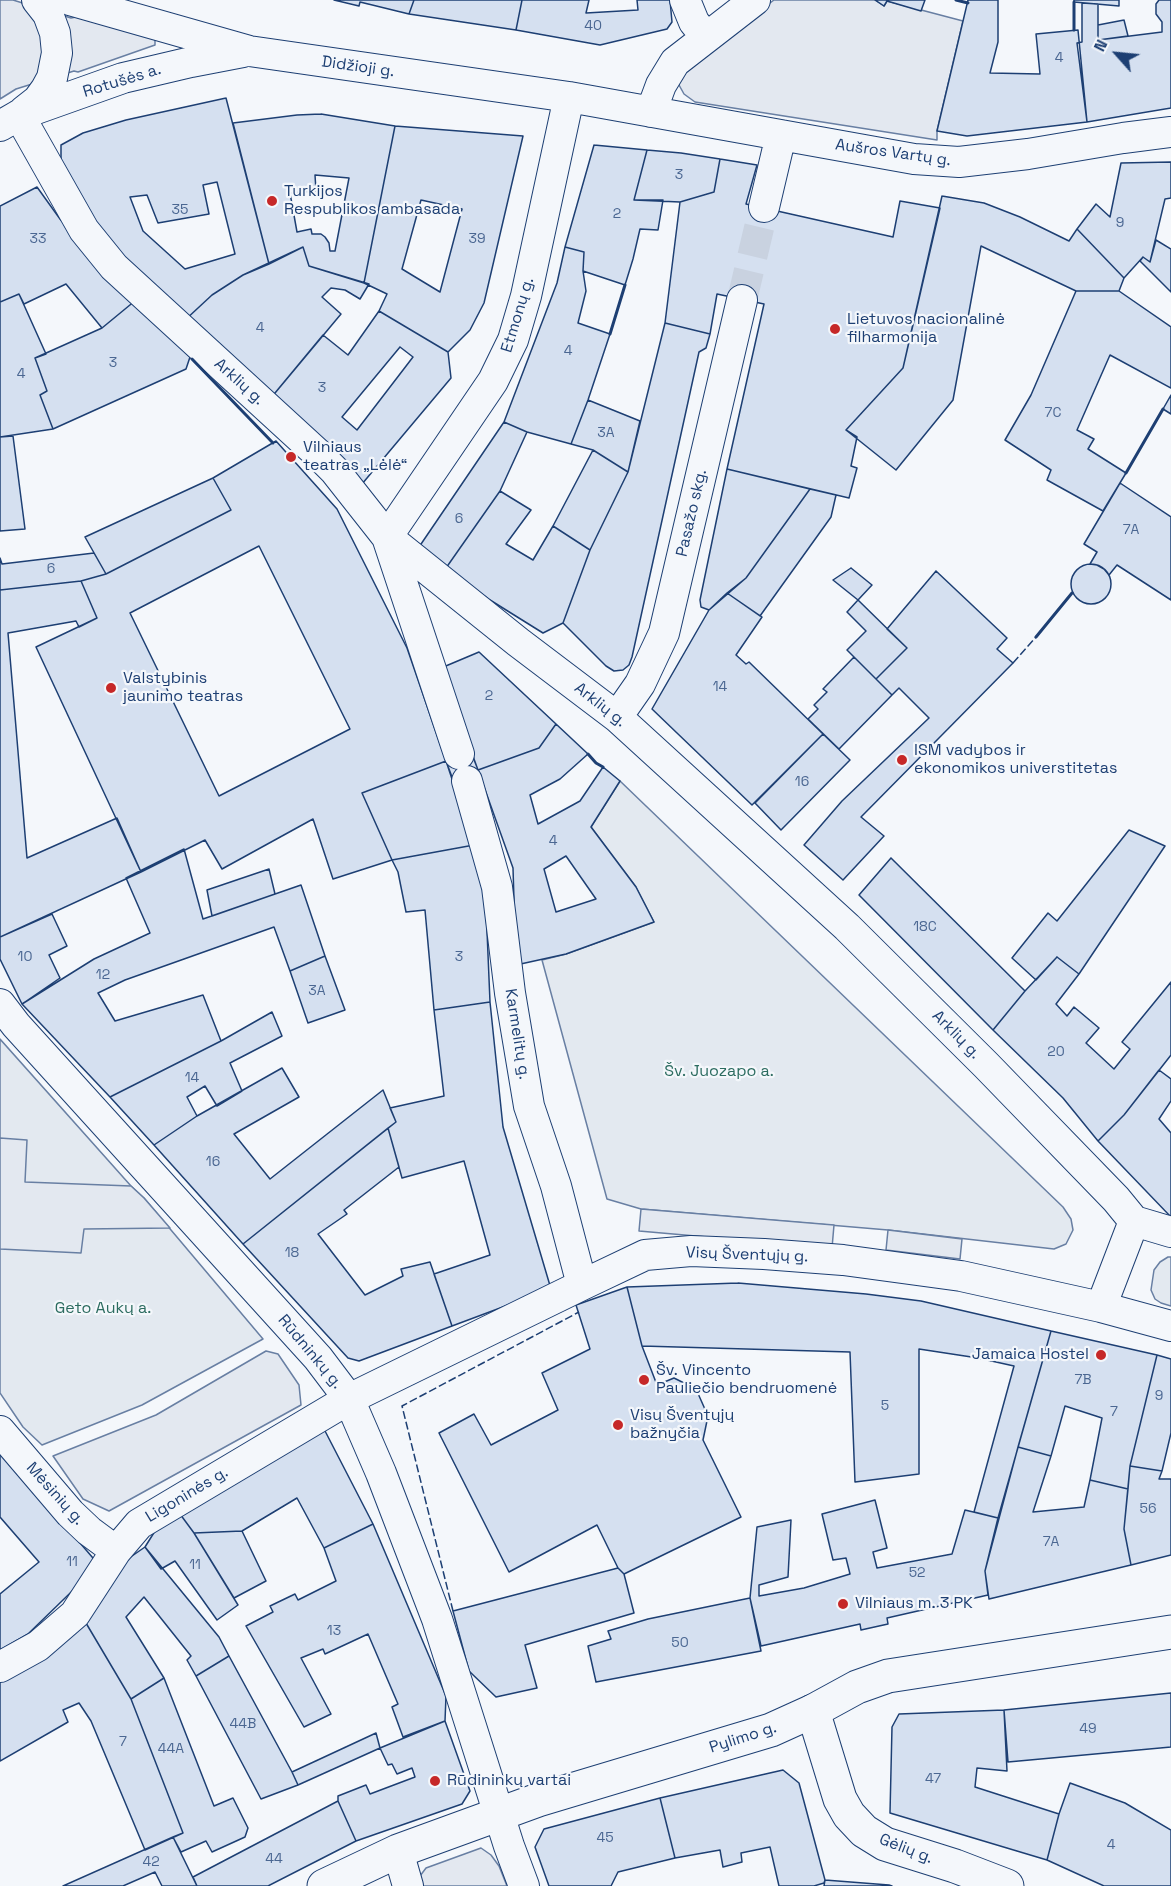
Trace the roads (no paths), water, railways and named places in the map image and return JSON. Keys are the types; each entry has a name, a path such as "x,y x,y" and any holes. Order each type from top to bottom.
{"main road":[{"name":"Pylimo g.","path":"324,1886 398,1851 538,1800 771,1730 857,1687 888,1676 1171,1632"},
{"name":"Gėlių g.","path":"813,1711 840,1799 849,1815 864,1831 885,1844 954,1866 1006,1886"}],"street":[{"path":"9,120 38,100 52,78 57,53 55,33 48,14 37,0"},
{"name":"Didžioji g.","path":"70,0 249,51 570,97 651,112"},
{"path":"685,0 694,22 706,37"},
{"path":"651,112 661,85 675,62 755,0"},
{"name":"Rotušės a.","path":"9,120 123,78 249,51"},
{"name":"Etmonų g.","path":"387,537 493,381 513,340 526,296 570,97"},
{"name":"Aušros Vartų g.","path":"651,112 914,159 959,162 1171,132"},
{"name":"Arklių g.","path":"9,120 84,230 114,267 318,454 335,471 387,537 616,717 847,927 986,1065 1116,1199 1134,1221"},
{"path":"764,207 781,135"},
{"name":"Pasažo skg.","path":"616,717 640,684 664,633 742,300"},
{"name":"Karmelitų g.","path":"387,537 463,768 497,887 510,993 529,1106 556,1186 582,1285"},
{"name":"Rūdninkų g.","path":"0,1004 16,1025 318,1358 349,1400 381,1473 437,1619 509,1846 524,1886"},
{"path":"1101,1307 1134,1221 1171,1232"},
{"name":"Visų Šventųjų g.","path":"349,1400 645,1255 691,1251 843,1260 961,1276 1101,1307 1171,1326"},
{"name":"Ligoninės g.","path":"0,1667 38,1646 75,1614 116,1551 139,1524 349,1400"},
{"name":"Mėsinių g.","path":"0,1431 70,1513 116,1551"},
{"path":"398,1851 408,1886"}],"tunnel":[{"path":"742,300 764,207"}],"place":[{"name":"Turkijos Respublikos ambasada","path":"272,201"},
{"name":"Lietuvos nacionalinė filharmonija","path":"835,329"},
{"name":"Vilniaus teatras „Lėlė“","path":"291,457"},
{"name":"Valstybinis jaunimo teatras","path":"111,688"},
{"name":"ISM vadybos ir ekonomikos universtitetas","path":"902,760"},
{"name":"Jamaica Hostel","path":"1101,1355"},
{"name":"Šv. Vincento Pauliečio bendruomenė","path":"644,1380"},
{"name":"Visų Šventųjų bažnyčia","path":"618,1425"},
{"name":"Vilniaus m. 3 PK","path":"843,1604"},
{"name":"Rūdininkų vartai","path":"435,1781"}],"park label":[{"name":"Šv. Juozapo a.","path":"719,1072"},
{"name":"Geto Aukų a.","path":"103,1309"}]}
